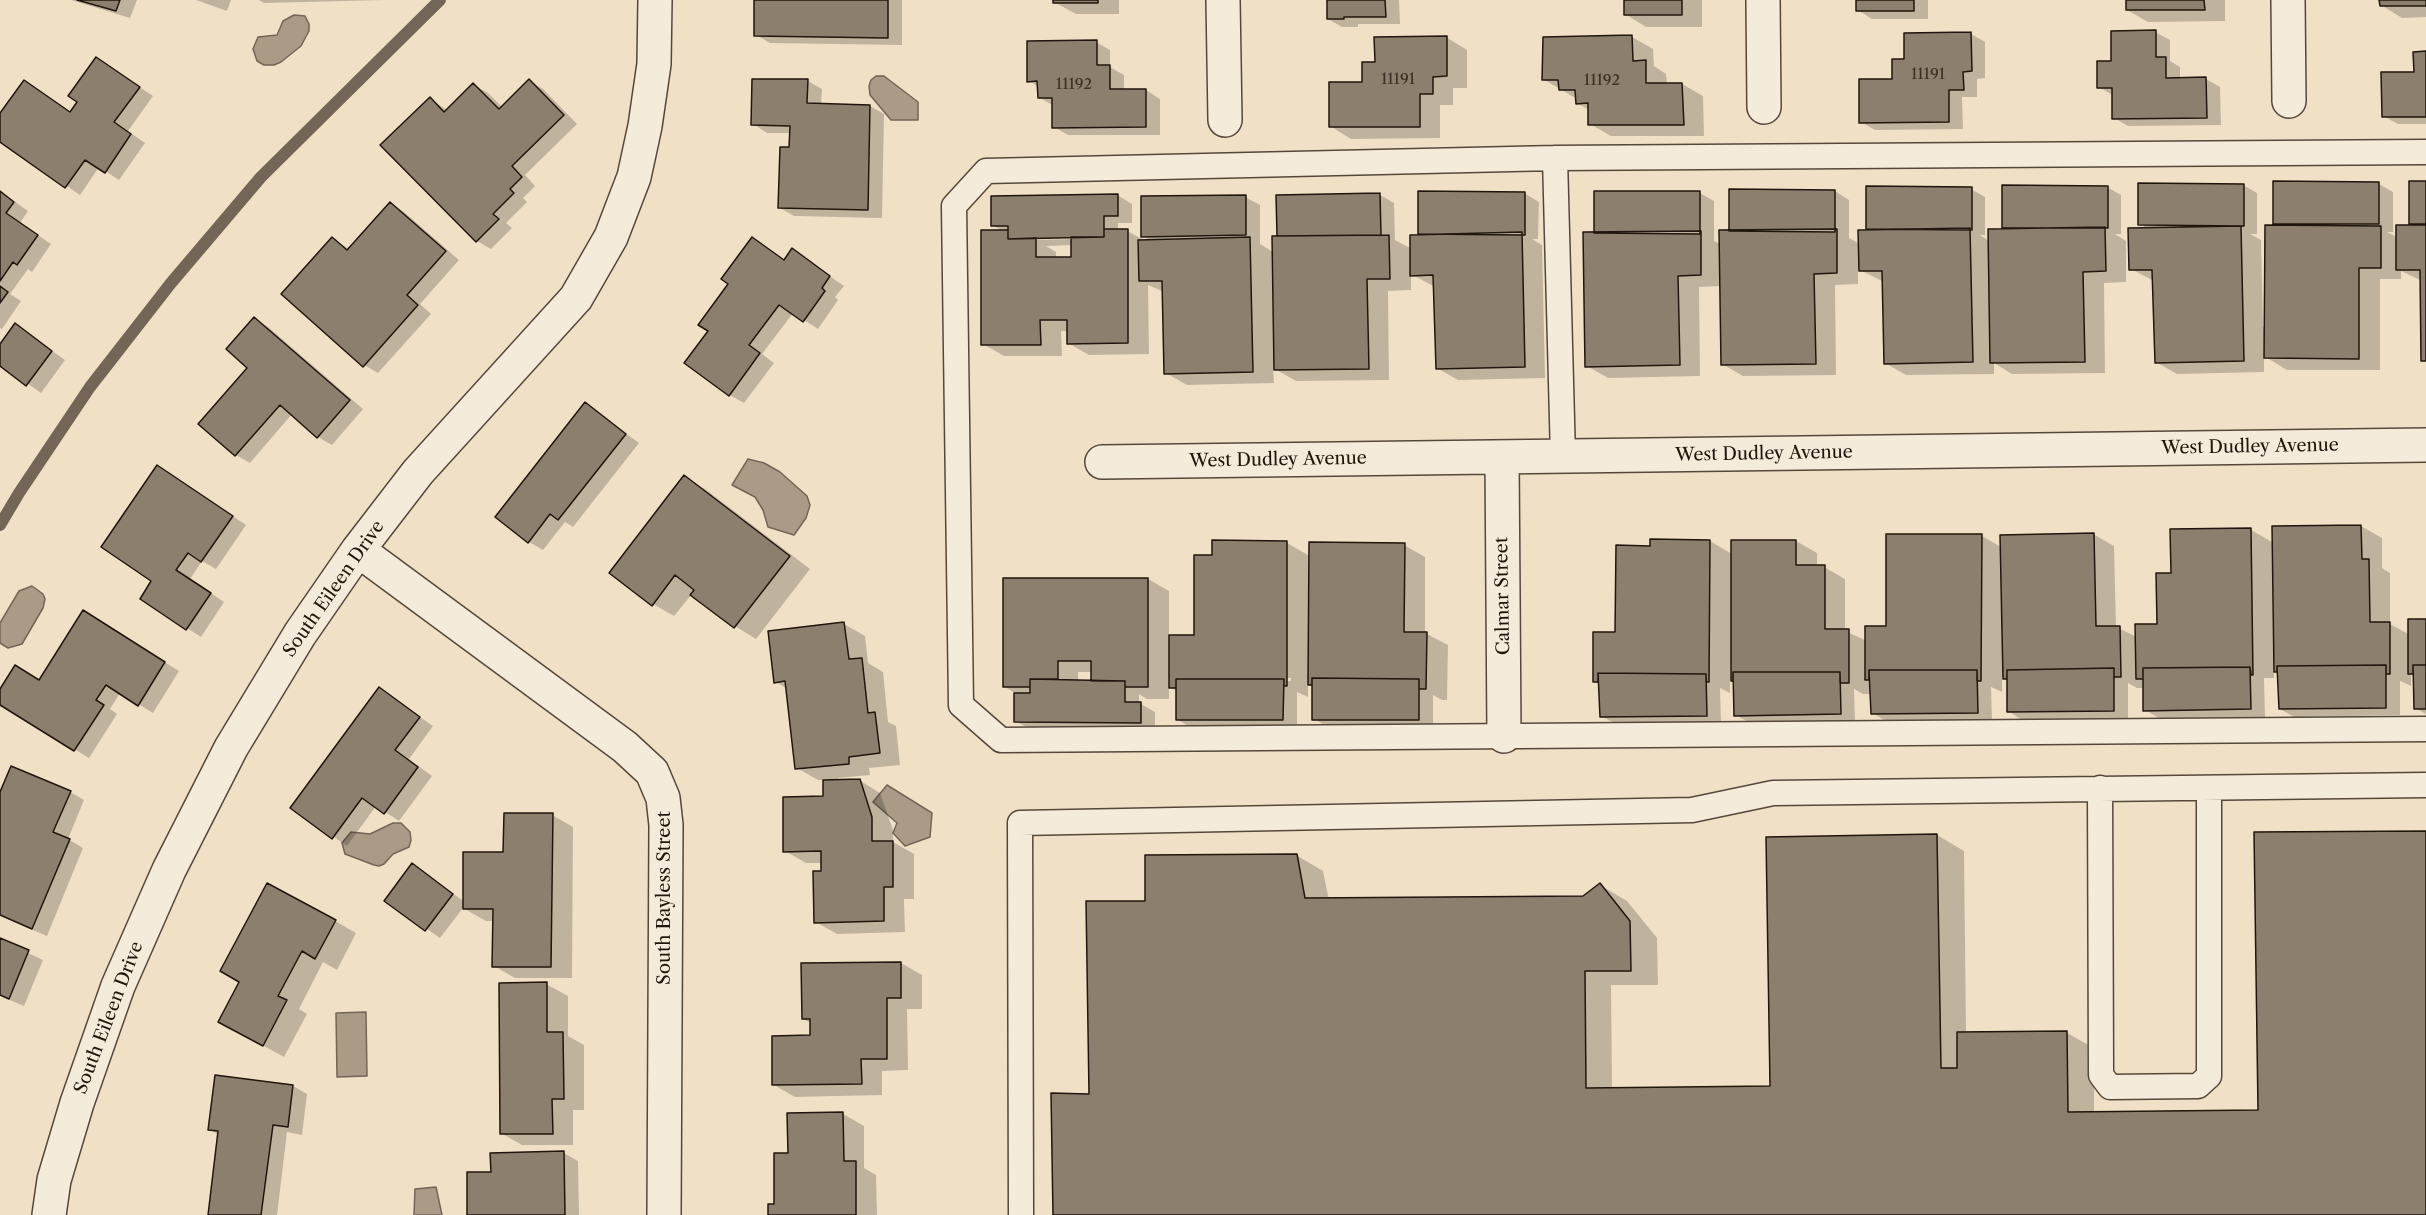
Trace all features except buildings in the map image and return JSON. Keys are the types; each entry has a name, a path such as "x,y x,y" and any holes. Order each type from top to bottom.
{"street":[{"name":"South Eileen Drive","path":"49,1215 54,1180 77,1103 118,986 169,870 231,748 300,634 358,550 418,472 576,298 611,237 634,177 645,126 654,64 656,0"},
{"path":"1223,0 1224,120"},
{"path":"1763,0 1764,107"},
{"path":"2289,0 2289,101"},
{"name":"West Dudley Avenue","path":"1102,462 2426,445"},
{"name":"Calmar Street","path":"1502,457 1504,736"},
{"name":"South Bayless Street","path":"358,550 625,747 652,772 663,798 666,825 664,1215"}],"lane":[{"path":"2426,152 1555,158 986,171 954,206 961,705 1001,740 2426,729"},
{"path":"1555,158 1563,457"},
{"path":"1022,1215 1020,823 1692,810 1773,793 2426,785"},
{"path":"2100,789 2101,1075 2110,1087 2121,1087 2198,1086 2209,1077 2209,788"}],"shaded area":[{"path":"294,15 305,16 309,24 309,31 301,46 274,65 264,65 257,61 253,49 258,37 277,35 283,21"},
{"path":"876,76 884,76 918,102 918,120 891,120 870,95 869,86 871,80"},
{"path":"748,459 764,463 780,472 807,496 810,505 806,518 794,535 768,527 763,510 755,497 732,485"},
{"path":"32,586 43,594 45,599 43,608 22,644 8,648 0,643 0,623 19,591"},
{"path":"887,785 932,813 930,837 905,846 893,833 897,823 873,802"},
{"path":"393,823 401,823 410,832 411,840 409,847 393,854 384,864 374,865 345,854 342,843 351,832 370,834"},
{"path":"366,1012 367,1076 337,1077 336,1013"},
{"path":"436,1187 442,1215 414,1215 415,1189"}],"waterway":[{"path":"0,525 90,387 171,283 261,177 440,0"}]}
